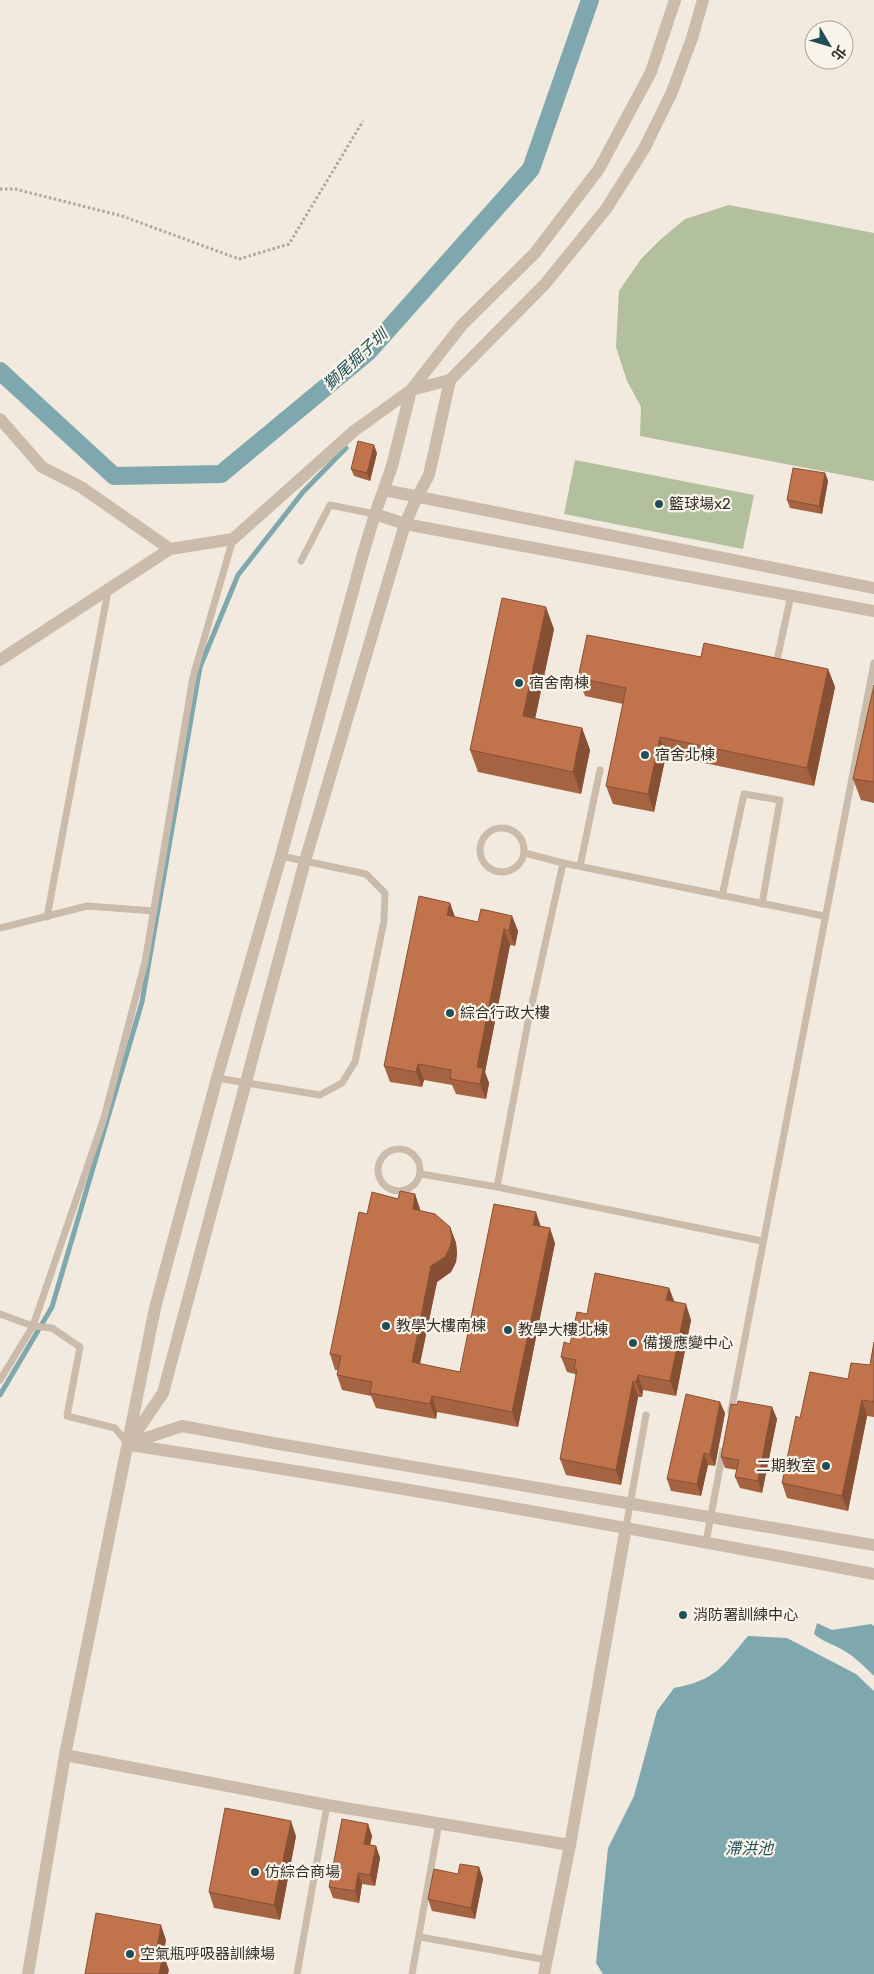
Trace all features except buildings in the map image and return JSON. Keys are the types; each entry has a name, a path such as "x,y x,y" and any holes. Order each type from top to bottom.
{"street":[{"path":"0,660 170,549 233,539 354,431 411,390 462,325 535,253 599,169 651,72 674,0"},
{"path":"411,390 450,380 545,284 606,209 644,149 672,92 692,38 703,0"},
{"path":"128,1444 163,1393 244,1083 305,861 405,524 429,475 450,380"},
{"path":"28,1974 65,1755 155,1308 216,1078 281,856 374,514 384,490 411,390"},
{"path":"0,419 42,468 81,486 170,549"},
{"path":"384,490 874,588"},
{"path":"374,514 405,524 874,611"},
{"path":"128,1444 182,1426 874,1545"},
{"path":"128,1444 626,1527 874,1574"},
{"path":"544,1974 570,1845 626,1527"},
{"path":"65,1755 327,1805 570,1845"}],"lane":[{"path":"301,560 330,505 374,514"},
{"path":"0,1380 33,1326 104,1118 145,962 193,677 233,539"},
{"path":"47,917 108,590"},
{"path":"777,660 790,595"},
{"path":"729,1422 762,1241 796,1075 824,916 874,663"},
{"path":"580,866 600,770"},
{"path":"722,896 744,794 780,800 762,904"},
{"path":"495,828 511,829 523,839 525,853 516,868 502,873 487,868 480,854 483,838 495,828"},
{"path":"525,853 563,863 824,916"},
{"path":"216,1078 320,1095 342,1083 355,1062 384,921 385,893 366,874 281,856"},
{"path":"497,1187 528,1022 563,863"},
{"path":"0,928 87,906 154,911"},
{"path":"393,1149 408,1150 419,1161 421,1174 412,1188 398,1192 384,1186 378,1172 381,1158 393,1149"},
{"path":"421,1174 497,1187 762,1241"},
{"path":"0,1314 33,1326 52,1328 80,1347 67,1416 115,1428 128,1444"},
{"path":"626,1527 646,1415"},
{"path":"706,1542 725,1441"},
{"path":"296,1974 327,1805"},
{"path":"412,1974 439,1822"},
{"path":"420,1937 547,1960"}],"path":[{"path":"0,189 15,189 122,216 239,259 289,244 362,121"}],"green space":[{"path":"729,205 874,233 874,481 640,436 641,407 627,381 616,347 619,291 641,259 685,219"},
{"name":"籃球場x2","path":"575,460 754,495 743,549 564,514"}],"water":[{"path":"817,1623 832,1630 871,1624 874,1626 874,1676 852,1656 814,1634"},
{"name":"滯洪池","path":"748,1636 787,1638 856,1674 874,1691 874,1974 603,1974 596,1963 608,1848 634,1796 657,1711 674,1688 700,1681 717,1671"}],"waterway":[{"name":"獅尾掘子圳","path":"0,371 114,476 221,474 368,352 531,169 590,0"},
{"path":"0,1395 52,1307 142,1002 200,667 238,575 303,492 346,448"}],"place":[{"name":"籃球場x2","path":"659,504"},
{"name":"宿舍南棟","path":"519,683"},
{"name":"宿舍北棟","path":"645,755"},
{"name":"綜合行政大樓","path":"450,1013"},
{"name":"教學大樓南棟","path":"386,1326"},
{"name":"教學大樓北棟","path":"508,1330"},
{"name":"備援應變中心","path":"633,1343"},
{"name":"二期教室","path":"826,1466"},
{"name":"消防署訓練中心","path":"683,1615"},
{"name":"仿綜合商場","path":"255,1872"},
{"name":"空氣瓶呼吸器訓練場","path":"130,1954"}]}
